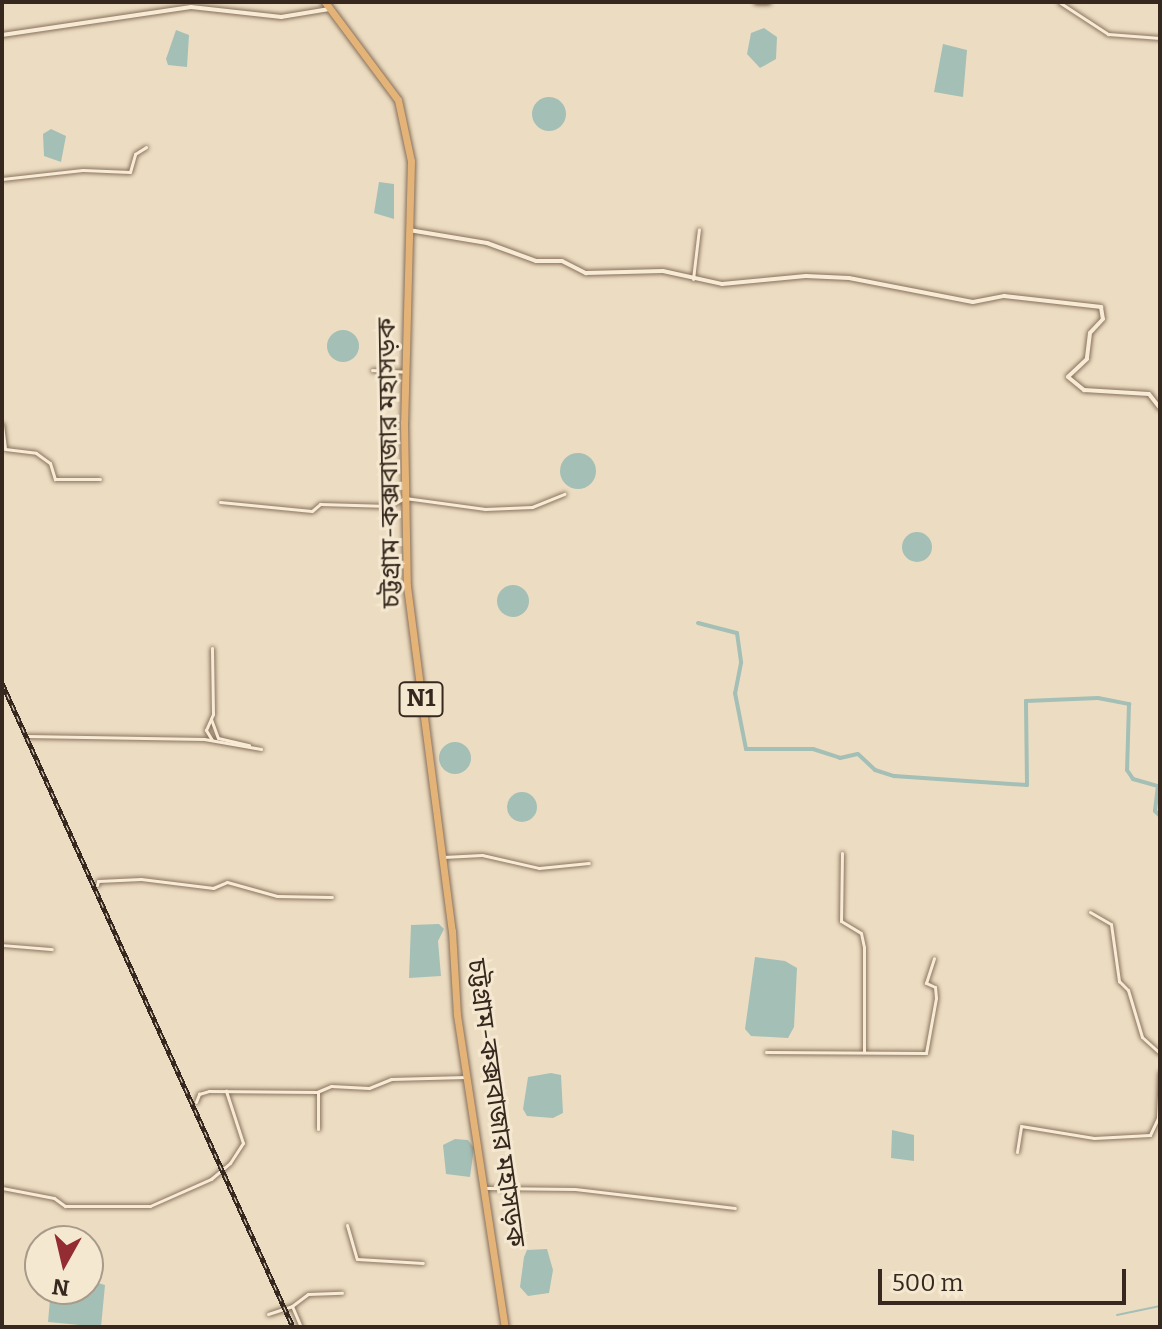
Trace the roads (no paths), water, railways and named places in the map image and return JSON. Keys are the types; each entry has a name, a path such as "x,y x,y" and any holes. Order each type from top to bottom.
{"highway":[{"name":"চট্টগ্রাম-কক্সবাজার মহাসড়ক","path":"327,5 398,100 411,161 405,372 407,586 443,857 466,1077 487,1188 505,1327"}],"street":[{"path":"756,2 769,2"},
{"path":"1059,2 1108,34 1160,38"},
{"path":"2,35 191,7 281,17 327,5"},
{"path":"2,179 83,170 130,172 136,152 146,147"},
{"path":"693,279 699,229"},
{"path":"409,230 487,243 536,261 562,261 578,272 663,271 693,279 743,284 774,277 849,278 973,302 1004,296 1101,307 1103,319 1090,333 1087,359 1068,377 1084,390 1149,394 1160,408"},
{"path":"372,370 405,372"},
{"path":"2,424 4,449 33,451 50,463 55,479 100,479"},
{"path":"220,502 312,511 320,504 389,506 405,498 485,509 532,507 565,494"},
{"path":"27,736 212,740 259,749 218,738 211,719 212,648"},
{"path":"211,719 206,730 212,740"},
{"path":"842,853 840,920 861,933 864,947 864,1052"},
{"path":"443,857 482,855 539,868 589,863"},
{"path":"97,885 98,881 141,879 213,888 227,882 277,896 332,897"},
{"path":"1090,912 1111,924 1117,975 1128,990 1142,1037 1160,1053"},
{"path":"2,945 52,949"},
{"path":"766,1052 926,1053 936,998 935,987 926,983 934,958"},
{"path":"1017,1152 1021,1126 1094,1138 1150,1135 1158,1118 1160,1072"},
{"path":"196,1102 203,1092 318,1092 331,1086 369,1088 391,1079 466,1077"},
{"path":"2,1188 54,1198 65,1206 150,1206 211,1179 230,1163 243,1143 226,1091"},
{"path":"318,1092 318,1129"},
{"path":"487,1188 575,1189 735,1208"},
{"path":"347,1225 357,1259 423,1263"},
{"path":"268,1314 292,1306 308,1294 342,1293"},
{"path":"292,1306 301,1327"}],"water":[{"path":"764,28 777,37 776,59 760,68 747,54 751,33"},
{"path":"176,30 189,35 187,67 168,65 166,59"},
{"path":"943,44 967,50 963,97 934,92"},
{"path":"549,97 561,102 566,114 561,126 549,131 537,126 532,114 537,102"},
{"path":"51,129 66,136 61,162 44,156 43,134"},
{"path":"379,182 394,184 394,219 374,213"},
{"path":"343,330 354,335 359,346 354,357 343,362 332,357 327,346 332,335"},
{"path":"578,453 591,458 596,471 591,484 578,489 565,484 560,471 565,458"},
{"path":"917,532 928,536 932,547 928,558 917,562 906,558 902,547 906,536"},
{"path":"513,585 524,590 529,601 524,612 513,617 502,612 497,601 502,590"},
{"path":"455,742 466,747 471,758 466,769 455,774 444,769 439,758 444,747"},
{"path":"522,792 533,796 537,807 533,818 522,822 511,818 507,807 511,796"},
{"path":"439,924 444,929 438,941 441,976 409,978 411,925"},
{"path":"755,957 785,961 797,968 794,1027 788,1038 751,1036 745,1029"},
{"path":"551,1073 561,1075 563,1113 553,1118 527,1116 523,1109 528,1077"},
{"path":"892,1130 914,1135 914,1161 891,1158"},
{"path":"455,1139 468,1140 474,1148 470,1177 446,1174 443,1145"},
{"path":"547,1249 553,1270 549,1293 528,1296 520,1287 524,1257 527,1250"},
{"path":"49,1305 103,1305 101,1327 48,1322"}],"waterway":[{"path":"698,623 737,633 741,663 735,693 746,749 813,749 840,758 858,754 875,770 894,776 1027,785 1026,701 1098,698 1129,704 1127,770 1133,779 1158,786 1155,811 1160,816"},
{"path":"1117,1315 1160,1306"}],"railway":[{"path":"2,683 293,1327"}]}
